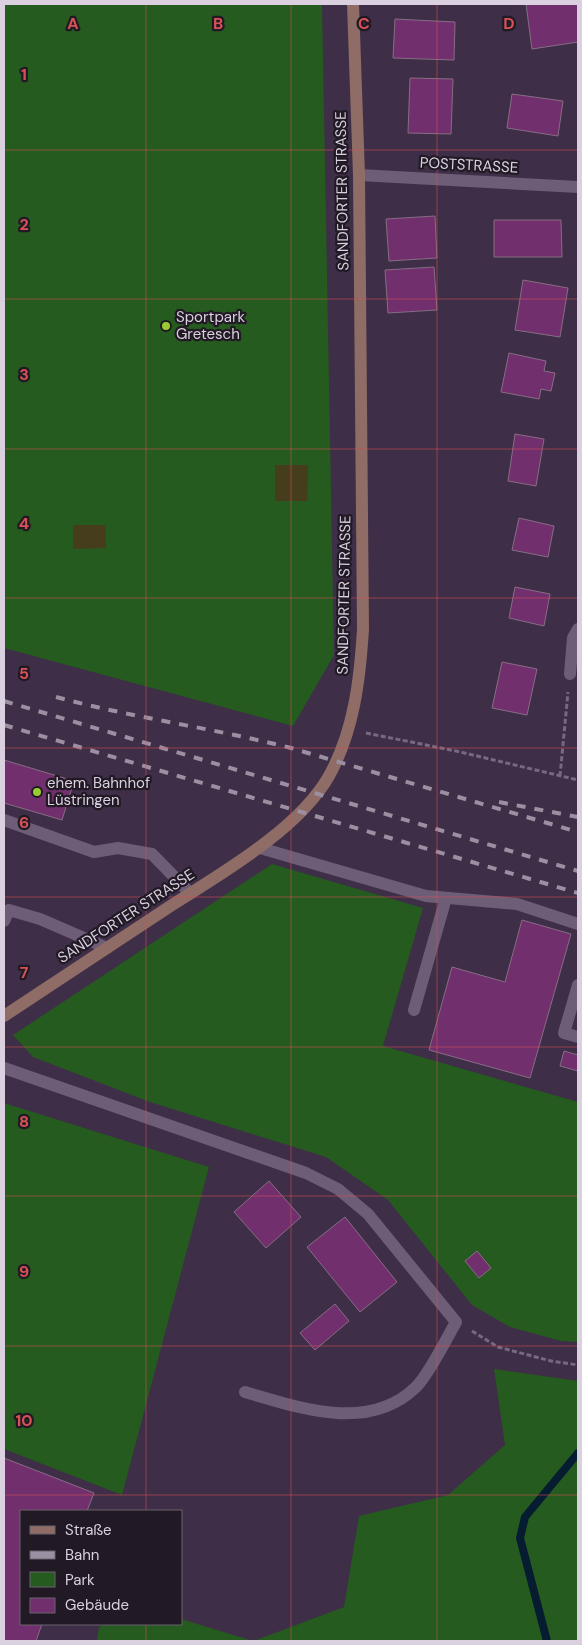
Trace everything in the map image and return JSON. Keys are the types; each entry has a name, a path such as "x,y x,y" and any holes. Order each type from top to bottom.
{"street":[{"name":"SANDFORTER STRASSE","path":"4,1016 260,848 300,812 328,778 348,730 360,680 363,629 359,175 353,4"},
{"name":"POSTSTRASSE","path":"359,175 578,187"},
{"path":"570,674 573,638 578,629"},
{"path":"4,820 94,852 118,848 152,854 190,893"},
{"path":"260,848 426,896 517,904 578,924"},
{"path":"414,1010 446,898"},
{"path":"4,921 8,910 40,919 107,948"},
{"path":"578,985 564,1033 578,1037"},
{"path":"4,1068 306,1173 338,1189 368,1214 456,1322 417,1386 393,1404 366,1413 333,1413 298,1408 245,1392"}],"path":[{"path":"560,776 570,674"},
{"path":"348,730 456,751 578,780"},
{"path":"456,1322 498,1347 551,1361 578,1365"}],"green space":[{"name":"Sportpark Gretesch","path":"4,4 322,4 334,655 293,726 4,648"},
{"path":"272,864 423,908 383,1046 578,1102 578,1342 561,1341 510,1327 472,1305 388,1200 326,1157 150,1102 33,1057 13,1035"},
{"path":"4,1103 209,1167 122,1495 4,1449"},
{"path":"494,1369 578,1381 578,1641 253,1641 344,1607 359,1516 448,1495 505,1445"},
{"path":"182,1619 253,1641 97,1641 99,1627 102,1625 182,1625"}],"sand":[{"path":"275,465 308,465 307,501 275,501"},
{"path":"73,525 106,525 106,548 73,549"}],"building":[{"path":"526,4 578,4 578,42 532,49"},
{"path":"395,19 455,22 454,60 393,58"},
{"path":"410,78 453,79 451,134 408,133"},
{"path":"512,94 563,101 558,136 507,128"},
{"path":"435,216 437,258 389,261 386,219"},
{"path":"494,220 561,220 562,257 494,257"},
{"path":"434,267 437,310 388,313 385,270"},
{"path":"523,280 568,288 560,337 515,330"},
{"path":"509,353 546,361 544,371 555,373 551,391 541,389 539,399 501,392"},
{"path":"515,434 544,439 536,486 508,481"},
{"path":"519,518 554,526 548,557 512,550"},
{"path":"515,587 550,594 544,626 509,618"},
{"path":"502,662 537,669 527,715 492,708"},
{"name":"ehem. Bahnhof Lüstringen","path":"4,760 74,781 62,820 4,803"},
{"path":"522,920 571,934 530,1078 429,1050 452,967 505,982"},
{"path":"564,1051 578,1055 578,1071 560,1066"},
{"path":"269,1181 301,1217 266,1248 234,1212"},
{"path":"345,1217 397,1282 360,1312 307,1247"},
{"path":"477,1251 491,1268 479,1278 465,1261"},
{"path":"335,1304 349,1321 315,1350 300,1333"},
{"path":"4,1458 94,1493 87,1510 20,1510 20,1625 42,1625 36,1641 4,1641"}],"waterway":[{"path":"547,1641 520,1538 525,1517 578,1453"}],"railway":[{"path":"56,697 291,748 578,832"},
{"path":"4,701 578,871"},
{"path":"4,725 578,893"},
{"path":"499,802 578,817"}],"place":[{"name":"Sportpark Gretesch","path":"166,326"},
{"name":"ehem. Bahnhof Lüstringen","path":"37,792"}]}
